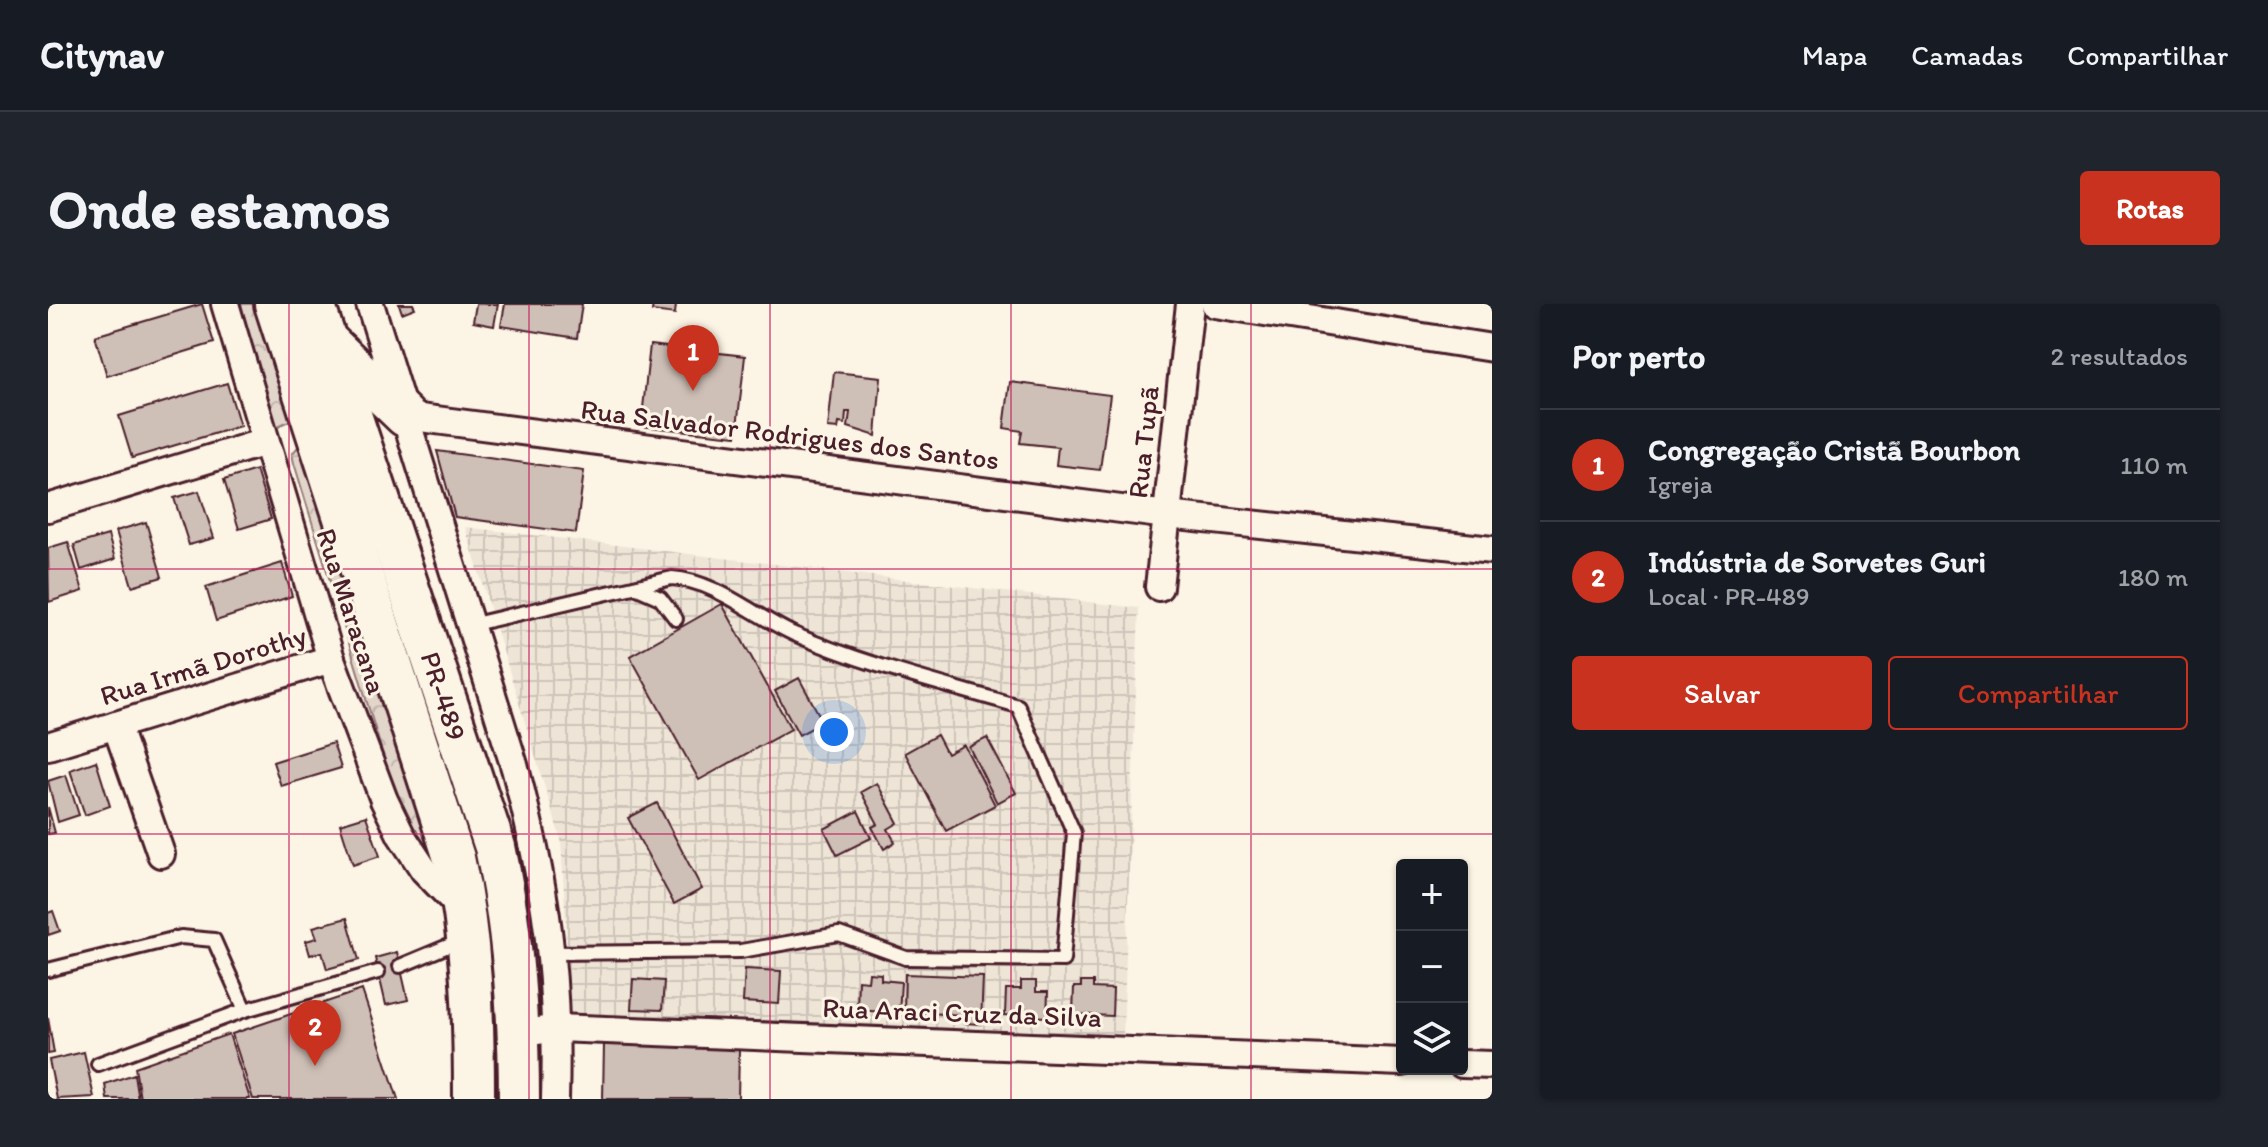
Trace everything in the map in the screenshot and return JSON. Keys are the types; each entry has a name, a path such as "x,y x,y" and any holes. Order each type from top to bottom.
{"main road":[{"name":"PR-489","path":"275,304 454,858 467,926 474,1000 474,1099"},
{"name":"PR-489","path":"320,322 495,847 538,1031 519,1099"},
{"path":"320,322 405,416"},
{"path":"474,1000 493,1022 538,1031"}],"street":[{"name":"Rua Maracana","path":"225,304 331,659 401,835 467,926"},
{"path":"370,304 530,825 553,953 538,1031 555,1099"},
{"name":"Rua Tupã","path":"1159,587 1190,304"},
{"path":"1215,304 1492,348"},
{"name":"Rua Salvador Rodrigues dos Santos","path":"405,416 1167,515 1492,550"},
{"path":"48,508 265,442"},
{"name":"Rua Irmã Dorothy","path":"48,746 331,659"},
{"path":"116,725 161,854"},
{"name":"Rua Araci Cruz da Silva","path":"538,1031 1396,1062"},
{"path":"1468,1064 1492,1065"}],"lane":[{"path":"470,625 672,578 692,579 793,633 851,656 1018,706 1074,833 1063,960 906,958 839,934 741,951 553,953"},
{"path":"635,587 660,598 676,619"},
{"path":"400,966 467,926"},
{"path":"48,970 181,937 214,940 245,1010"},
{"path":"98,1064 245,1010 378,972"}],"shaded area":[{"path":"465,527 1139,608 1123,1037 571,1016 561,840"}],"green space":[{"path":"241,304 271,304 291,420 274,428"},
{"path":"310,446 454,887 427,862 391,781 294,463 292,454 297,448"}],"building":[{"path":"202,304 214,343 107,376 95,336"},
{"path":"399,304 413,304 415,308 402,313"},
{"path":"476,304 498,304 494,326 473,322"},
{"path":"505,304 582,304 577,338 501,326"},
{"path":"653,304 676,304 675,314 652,311"},
{"path":"650,345 745,356 736,436 641,426"},
{"path":"834,372 881,377 876,436 848,427 850,412 846,412 845,424 839,423 838,429 828,428"},
{"path":"1010,382 1110,395 1100,470 1056,465 1058,447 1020,443 1022,431 1004,428"},
{"path":"227,383 240,426 132,458 119,416"},
{"path":"437,451 584,471 576,533 455,517"},
{"path":"256,470 271,519 239,529 224,480"},
{"path":"199,491 214,538 189,545 174,498"},
{"path":"146,522 162,577 132,586 116,531"},
{"path":"108,535 115,559 81,570 74,545"},
{"path":"68,542 83,591 49,602 48,548"},
{"path":"282,563 292,596 216,621 206,587"},
{"path":"722,604 791,729 699,780 630,656"},
{"path":"799,678 823,722 799,735 775,691"},
{"path":"937,735 947,754 964,745 995,805 946,831 905,753"},
{"path":"987,738 1016,793 997,803 969,747"},
{"path":"333,743 341,768 281,786 273,762"},
{"path":"96,761 110,806 85,815 70,770"},
{"path":"66,775 79,815 58,822 48,781"},
{"path":"877,783 898,823 888,829 895,842 884,849 872,827 878,824 861,792"},
{"path":"657,803 702,889 674,904 628,818"},
{"path":"48,807 55,833 48,834"},
{"path":"858,811 871,838 837,855 824,829"},
{"path":"366,816 380,856 353,865 340,824"},
{"path":"53,911 60,931 48,935 48,913"},
{"path":"347,918 359,960 327,969 322,952 310,955 306,941 317,938 313,927"},
{"path":"397,952 408,1000 386,1005 375,958"},
{"path":"745,969 781,971 779,1004 743,1002"},
{"path":"869,973 881,974 881,980 901,982 899,1013 857,1010 858,980 868,981"},
{"path":"905,974 983,977 981,1024 964,1023 965,1015 904,1012"},
{"path":"633,979 664,981 662,1010 631,1009"},
{"path":"1021,981 1036,981 1036,992 1048,992 1047,1017 1005,1015 1006,989 1021,989"},
{"path":"1081,982 1093,982 1093,988 1113,989 1112,1016 1073,1014 1074,987 1081,987"},
{"path":"362,990 398,1099 253,1099 232,1034"},
{"path":"48,1018 54,1053 48,1054"},
{"path":"229,1034 250,1099 140,1099 135,1067"},
{"path":"604,1044 739,1049 738,1099 603,1099"},
{"path":"84,1052 94,1097 57,1099 49,1060"},
{"path":"134,1074 138,1099 107,1099 105,1084"}],"place":[{"name":"Congregação Cristã Bourbon","path":"693,391"},
{"name":"Indústria de Sorvetes Guri","path":"315,1066"}]}
